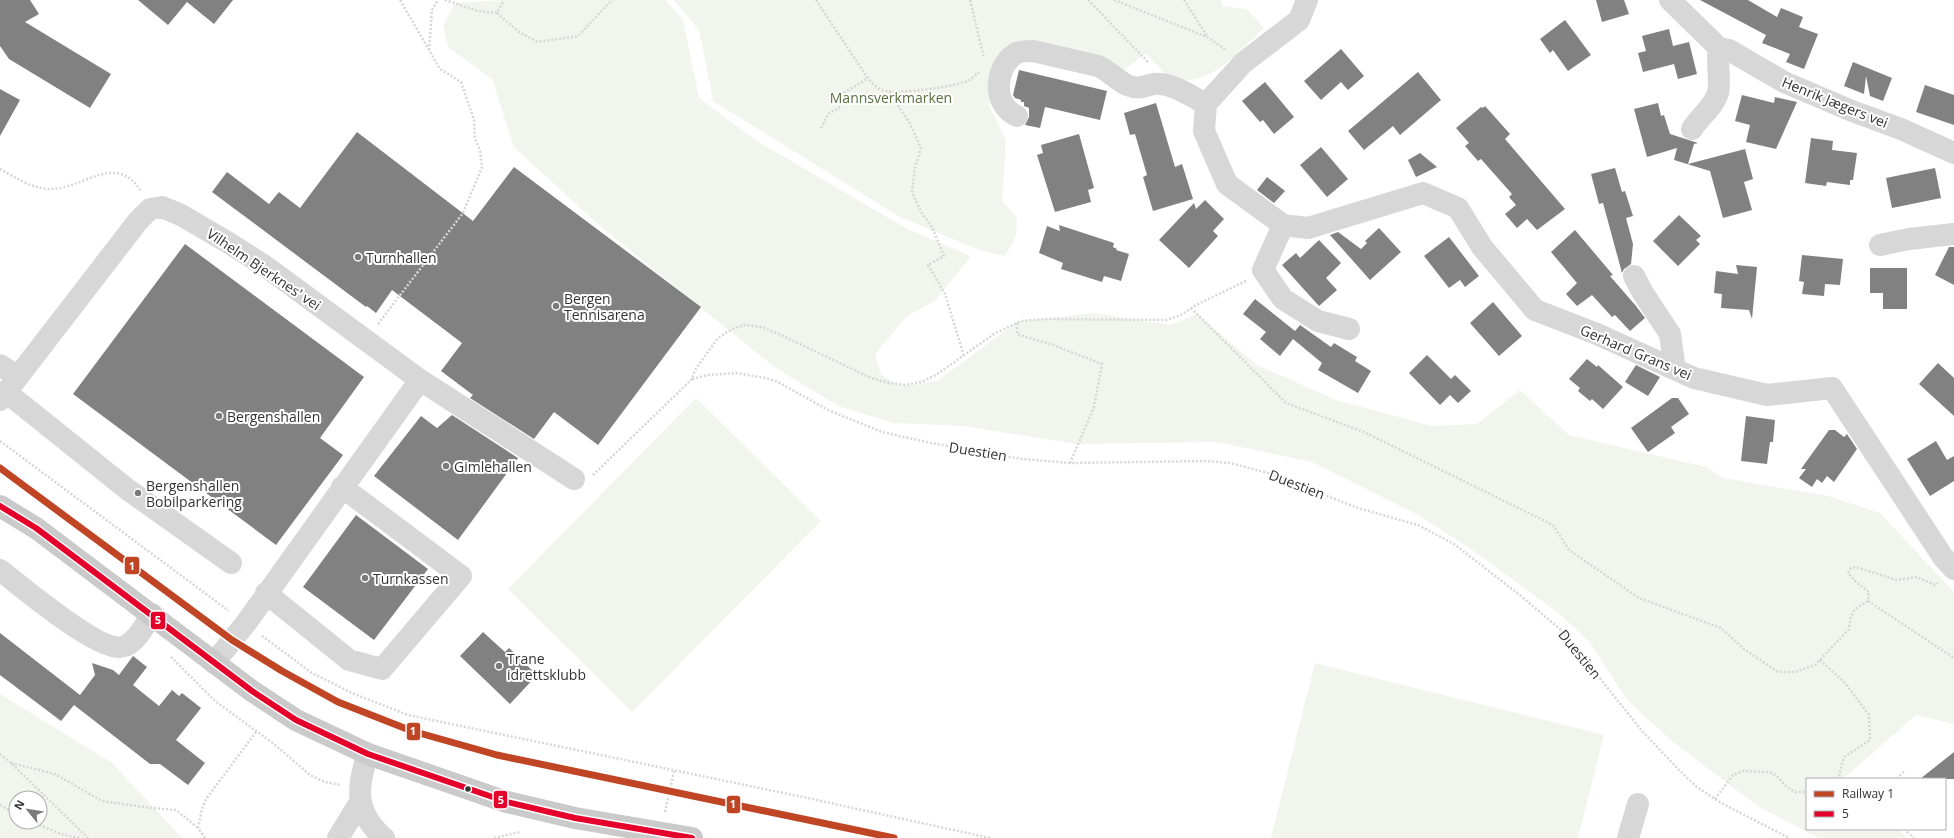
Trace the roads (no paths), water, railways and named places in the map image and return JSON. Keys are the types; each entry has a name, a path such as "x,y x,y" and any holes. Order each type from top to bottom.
{"main road":[{"path":"0,506 36,528 152,614 214,663 296,720 368,754 507,802 618,832 692,838"}],"street":[{"path":"1017,116 1005,108 998,90 1006,64 1015,54 1024,51 1033,51 1098,66 1127,85 1144,89 1159,83 1173,87 1206,104 1244,63 1299,20 1307,0"},
{"name":"Henrik Jægers vei","path":"1670,0 1719,48 1729,50 1784,82 1852,111 1901,129 1954,153"},
{"path":"1692,129 1714,102 1718,91 1717,57 1719,48"},
{"name":"Gerhard Grans vei","path":"1206,104 1204,131 1226,184 1283,225 1308,228 1423,193 1458,208 1482,246 1535,310 1597,334 1694,378 1767,395 1832,388 1943,557 1947,576"},
{"name":"Vilhelm Bjerknes' vei","path":"6,383 138,221 150,209 162,207 181,215 265,266 420,380 574,479"},
{"path":"1283,225 1263,270 1283,300 1318,321 1349,329"},
{"path":"1880,245 1909,239 1954,234"},
{"path":"1634,276 1643,293 1670,334 1675,369"},
{"path":"214,663 246,623 266,593 420,380"},
{"path":"6,383 127,489 231,563"},
{"path":"266,593 349,660 382,669 461,576 342,487"},
{"path":"0,570 72,625 90,637 108,646 117,648 125,647 134,640 152,614"},
{"path":"368,754 361,774 360,796 371,827 384,838"},
{"path":"338,838 360,796"},
{"path":"1628,838 1638,804"}],"tram line":[{"path":"825,823 873,838"}],"rail line":[{"name":"1","path":"0,468 232,640 282,671 338,702 412,731 497,755 894,838"}],"place":[{"name":"Turnhallen","path":"358,257"},
{"name":"Bergen Tennisarena","path":"556,306"},
{"name":"Bergenshallen","path":"219,416"},
{"name":"Gimlehallen","path":"446,466"},
{"name":"Bergenshallen Bobilparkering","path":"138,493"},
{"name":"Turnkassen","path":"365,578"},
{"name":"Trane idrettsklubb","path":"499,666"}],"park label":[{"name":"Mannsverkmarken","path":"891,97"}]}
